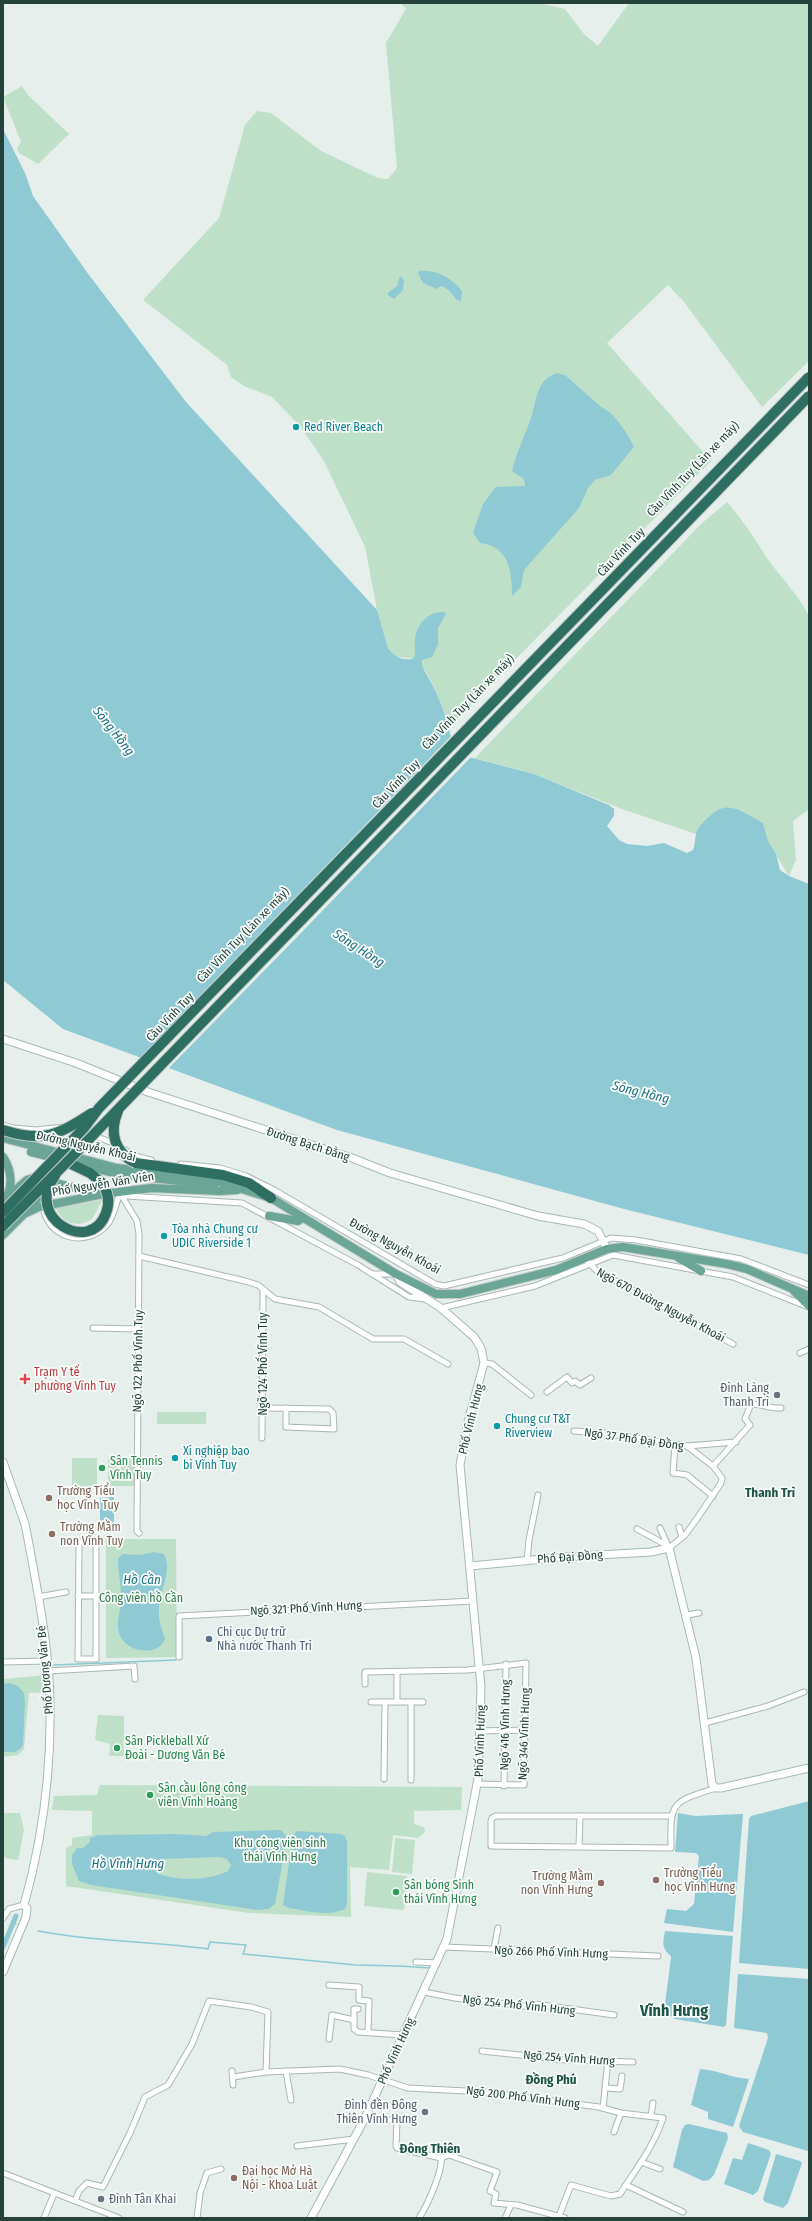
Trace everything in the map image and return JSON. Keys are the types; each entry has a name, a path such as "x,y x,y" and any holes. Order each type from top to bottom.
{"highway":[{"name":"Cầu Vĩnh Tuy (Làn xe máy)","path":"99,1108 108,1092 809,368"},
{"name":"Cầu Vĩnh Tuy","path":"3,1212 84,1128 99,1108 809,377"},
{"path":"3,1226 66,1163 809,396"},
{"path":"271,1198 249,1183 221,1174 147,1166 136,1163 124,1156 116,1146 114,1134 115,1119 120,1106 137,1097 147,1089 809,406"},
{"path":"3,1130 32,1137 53,1134 77,1124 99,1108"},
{"path":"66,1163 90,1173 102,1183 106,1191 108,1205 104,1217 100,1223 81,1232 62,1226 53,1219 49,1211 47,1194 53,1179 66,1163"}],"main road":[{"name":"Đường Nguyễn Khoái","path":"3,1138 118,1168 212,1180 271,1198 396,1274 436,1294 460,1294 556,1270 587,1262 607,1249 623,1247 727,1264 747,1269 809,1296"},
{"name":"Đường Nguyễn Khoái","path":"3,1143 66,1163 141,1178 238,1188"},
{"path":"3,1157 10,1174 10,1187 5,1199"},
{"path":"5,1199 31,1178 103,1194"},
{"path":"24,1214 44,1190 45,1180"},
{"name":"Phố Nguyễn Văn Viên","path":"3,1235 24,1214 43,1206 103,1194 151,1188 220,1191 238,1188"},
{"path":"269,1216 298,1221 302,1218"},
{"path":"676,1256 701,1271"},
{"path":"790,1288 809,1306"}],"street":[{"name":"Đường Bạch Đằng","path":"3,1039 148,1092 352,1158 390,1173 532,1214 584,1224 598,1231 607,1249"},
{"name":"Đường Nguyễn Khoái","path":"3,1125 13,1128 36,1130 61,1126 106,1140 135,1156 146,1160 220,1168 246,1176 274,1190 435,1284 444,1286 563,1258 603,1240 611,1238 636,1240 741,1259 809,1285"},
{"path":"43,1206 46,1218 55,1230 64,1236 82,1238 95,1234 108,1225 120,1193 126,1196 242,1203 269,1216 372,1274 409,1297 426,1299"},
{"name":"Ngõ 122 Phố Vĩnh Tuy","path":"120,1193 137,1221 139,1256 137,1481 137,1531 139,1533"},
{"name":"Ngõ 124 Phố Vĩnh Tuy","path":"139,1256 246,1281 263,1290 275,1299 319,1307 373,1339 404,1339 448,1364"},
{"name":"Đường Nguyễn Khoái","path":"441,1308 535,1286 587,1262 618,1256 746,1281 809,1306"},
{"name":"Ngõ 670 Đường Nguyễn Khoái","path":"587,1262 624,1286 733,1344"},
{"path":"372,1274 396,1274 400,1282 441,1308 474,1337 481,1348 484,1363 492,1364 531,1395"},
{"name":"Ngõ 124 Phố Vĩnh Tuy","path":"262,1438 263,1290"},
{"path":"93,1328 138,1329"},
{"path":"800,1353 809,1349"},
{"name":"Phố Vĩnh Hưng","path":"311,2218 364,2120 437,1963 444,1947 452,1920 478,1784 480,1669 460,1465 468,1422 484,1363"},
{"path":"547,1392 567,1377 572,1383 575,1381 580,1385 591,1378"},
{"path":"713,1466 750,1425 745,1419 751,1404 763,1404 776,1408 782,1408"},
{"path":"262,1408 286,1408 329,1409 333,1413 334,1429 286,1427 286,1408"},
{"name":"Ngõ 37 Phố Đại Đồng","path":"574,1431 603,1433 687,1446 713,1466 722,1481 714,1496 682,1537 669,1547"},
{"path":"687,1446 736,1442"},
{"path":"675,1444 673,1473 687,1475 714,1496"},
{"name":"Phố Dương Văn Bé","path":"3,1462 25,1524 47,1660 50,1720 45,1793 34,1864 24,1905 27,1908 26,1917 3,1972"},
{"path":"527,1561 529,1540 538,1495"},
{"path":"679,1527 682,1537"},
{"path":"660,1528 669,1547 687,1615 696,1658 711,1781 716,1788"},
{"path":"637,1529 669,1547"},
{"path":"48,1671 81,1664 96,1659 96,1542 79,1542 78,1659 81,1664"},
{"name":"Phố Đại Đồng","path":"470,1566 651,1552 669,1547"},
{"path":"38,1597 66,1592"},
{"path":"78,1596 105,1596"},
{"name":"Ngõ 321 Phố Vĩnh Hưng","path":"179,1656 179,1616 473,1601"},
{"path":"687,1615 699,1613"},
{"path":"3,1662 47,1660"},
{"name":"Ngõ 416 Vĩnh Hưng","path":"365,1684 365,1672 480,1669 506,1664 526,1663"},
{"name":"Ngõ 346 Vĩnh Hưng","path":"478,1784 524,1786 526,1663"},
{"path":"81,1664 134,1666 136,1679"},
{"name":"Ngõ 416 Vĩnh Hưng","path":"504,1786 506,1664"},
{"path":"397,1672 397,1702"},
{"path":"705,1723 768,1706 804,1692"},
{"path":"371,1702 423,1702"},
{"path":"384,1779 385,1702"},
{"path":"411,1780 412,1702"},
{"path":"480,1731 526,1730"},
{"path":"670,1816 496,1816 492,1818 491,1821 491,1846 671,1848 670,1816 674,1808 680,1802 716,1788 809,1768"},
{"path":"579,1846 580,1816"},
{"path":"3,1918 6,1912 11,1908 24,1905"},
{"path":"494,1949 498,1928"},
{"name":"Ngõ 266 Phố Vĩnh Hưng","path":"444,1947 658,1956"},
{"path":"416,1962 437,1963"},
{"path":"329,1985 359,1987 359,2000 369,2001 368,2032"},
{"name":"Ngõ 254 Phố Vĩnh Hưng","path":"424,1992 455,1998 532,2007 535,2004 614,2015"},
{"path":"75,2201 79,2191 86,2183 103,2187 130,2133 145,2097 168,2085 192,2044 209,2001 251,2007 268,2012 266,2072"},
{"path":"358,2009 354,2009 354,2029 358,2032 403,2035"},
{"path":"329,2039 332,2016 354,2020"},
{"name":"Ngõ 254 Vĩnh Hưng","path":"482,2051 566,2060 608,2060 632,2062"},
{"path":"603,2108 608,2060"},
{"name":"Ngõ 200 Phố Vĩnh Hưng","path":"233,2085 232,2074 340,2069 368,2074 408,2088 467,2090 603,2108 621,2113 663,2118 659,2132 641,2162"},
{"path":"286,2071 291,2100"},
{"path":"606,2088 620,2089 622,2076"},
{"path":"651,2116 653,2103"},
{"path":"614,2132 621,2113"},
{"path":"364,2120 397,2120 397,2148 441,2158 449,2155 497,2172 490,2191 496,2194 494,2202 540,2210 565,2218"},
{"path":"297,2146 354,2139"},
{"path":"419,2218 434,2186 441,2158"},
{"path":"559,2216 571,2185 614,2196 620,2194 635,2174 641,2162 660,2169"},
{"path":"197,2218 200,2193 207,2174 221,2169"},
{"path":"3,2173 119,2218"},
{"path":"626,2185 683,2212"},
{"path":"44,2218 54,2194"},
{"path":"505,2218 511,2205"}],"green space":[{"path":"400,3 540,3 565,9 584,34 598,46 629,3 809,3 809,361 762,407 684,302 668,285 607,343 711,461 450,726 436,690 421,665 413,659 396,657 388,648 377,610 365,547 324,461 300,426 272,397 244,386 231,377 227,365 143,300 219,218 245,125 257,111 271,113 321,151 378,178 388,179 397,168 386,43 406,9"},
{"path":"22,86 28,95 69,134 38,164 19,153 17,148 21,142 3,97"},
{"path":"727,502 748,529 772,565 800,600 809,616 809,809 793,821 796,860 789,876 771,847 743,833 696,834 622,809 534,774 475,758 701,524"},
{"path":"102,1200 93,1218 83,1223 77,1224 67,1221 62,1218 56,1208"},
{"path":"157,1412 206,1412 206,1424 157,1424"},
{"path":"72,1458 97,1458 97,1486 72,1487"},
{"path":"108,1458 135,1458 135,1486 108,1486"},
{"name":"Công viên hồ Cần","path":"106,1539 176,1539 177,1657 106,1658"},
{"path":"46,1675 47,1692 29,1693 24,1749 18,1755 3,1757 3,1679"},
{"path":"98,1715 124,1716 124,1756 109,1756 110,1744 95,1740"},
{"name":"Khu công viên sinh thái Vĩnh Hưng","path":"100,1785 462,1787 461,1810 414,1811 414,1824 424,1827 425,1832 418,1838 393,1835 389,1870 350,1867 351,1917 249,1913 66,1886 66,1848 72,1845 72,1838 92,1835 92,1811 52,1810 54,1796 97,1795"},
{"path":"20,1813 24,1830 18,1860 5,1858 3,1853 3,1814"},
{"name":"Sân bóng Sinh thái Vĩnh Hưng","path":"395,1838 415,1840 412,1874 392,1872"},
{"path":"367,1872 407,1876 404,1910 364,1906"}],"water":[{"name":"Sông Hồng","path":"3,129 25,173 33,196 89,275 186,402 377,610 388,648 399,658 413,659 415,654 416,634 420,624 428,616 438,612 444,612 446,614 438,628 438,644 432,657 422,660 422,663 442,708 454,753 534,774 609,805 614,809 614,816 607,826 619,840 627,844 647,846 664,843 687,853 693,850 696,834 702,823 718,810 724,808 737,809 763,823 768,841 776,854 780,870 789,876 809,884 809,1255 624,1209 337,1130 63,1029 3,980"},
{"path":"419,271 432,271 449,278 462,291 461,301 456,299 445,287 441,286 437,289 423,283 418,273"},
{"path":"400,276 404,280 403,290 394,299 388,295 388,293 397,286"},
{"path":"557,373 565,375 611,414 625,430 634,447 611,475 595,480 588,488 579,508 524,570 521,587 512,596 510,569 503,554 490,545 480,543 473,533 483,504 496,487 525,486 524,479 512,471 532,416 541,385 550,376"},
{"path":"114,1497 114,1532 100,1532 100,1498"},
{"name":"Hồ Cần","path":"154,1552 164,1554 167,1567 159,1613 160,1624 165,1639 156,1649 141,1650 127,1645 119,1633 118,1621 121,1597 118,1559 122,1554 140,1555"},
{"path":"9,1683 18,1686 24,1693 23,1745 15,1752 3,1752 3,1684"},
{"path":"809,1801 809,1969 739,1963 749,1819 751,1816"},
{"path":"678,1813 695,1816 743,1814 733,1932 664,1923 667,1909 686,1911 694,1904 699,1856 696,1853 675,1852"},
{"name":"Hồ Vĩnh Hưng","path":"281,1830 287,1837 275,1904 268,1909 258,1910 91,1885 79,1881 72,1864 72,1855 77,1848 83,1848 90,1842 90,1838 98,1835 176,1834 206,1836 213,1832","holes":["219,1857 227,1859 231,1865 228,1871 212,1877 193,1879 175,1878 158,1874 155,1867 157,1861 162,1859"]},
{"path":"297,1831 341,1834 345,1836 347,1842 347,1903 345,1909 331,1913 324,1913 300,1910 283,1905 293,1835"},
{"path":"665,1931 733,1936 726,2025 724,2027 675,2019 664,2011 671,1958 664,1947"},
{"path":"738,1974 809,1979 808,2151 743,2132 739,2126 768,2038 767,2033 734,2028"},
{"path":"700,2069 749,2079 733,2127 708,2119 708,2112 691,2105"},
{"path":"689,2124 727,2133 728,2138 714,2175 709,2180 703,2181 673,2167 682,2130 685,2125"},
{"path":"748,2143 769,2150 771,2154 758,2191 753,2195 724,2184 733,2158 742,2160"},
{"path":"776,2154 800,2161 802,2163 788,2203 783,2208 765,2202 763,2199"}],"pier":[{"path":"453,734 456,751 472,756 167,1070 139,1059"}],"waterway":[{"path":"54,1665 176,1660"},
{"path":"3,1947 16,1916"},
{"path":"38,1931 59,1935 208,1949 210,1942 246,1945 243,1954 356,1965 430,1968"}],"place":[{"name":"Red River Beach","path":"296,427"},
{"name":"Tòa nhà Chung cư UDIC Riverside 1","path":"164,1236"},
{"name":"Trạm Y tế phường Vĩnh Tuy","path":"25,1379"},
{"name":"Đình Làng Thanh Trì","path":"777,1395"},
{"name":"Chung cư T&T Riverview","path":"497,1426"},
{"name":"Xí nghiệp bao bì Vĩnh Tuy","path":"175,1458"},
{"name":"Sân Tennis Vĩnh Tuy","path":"102,1468"},
{"name":"Trường Tiểu học Vĩnh Tuy","path":"49,1498"},
{"name":"Trường Mầm non Vĩnh Tuy","path":"52,1534"},
{"name":"Chi cục Dự trữ Nhà nước Thanh Trì","path":"209,1639"},
{"name":"Sân Pickleball Xứ Đoài - Dương Văn Bé","path":"117,1748"},
{"name":"Sân cầu lông công viên Vĩnh Hoàng","path":"150,1795"},
{"name":"Trường Tiểu học Vĩnh Hưng","path":"656,1880"},
{"name":"Trường Mầm non Vĩnh Hưng","path":"601,1883"},
{"name":"Sân bóng Sinh thái Vĩnh Hưng","path":"396,1892"},
{"name":"Đình đền Đông Thiên Vĩnh Hưng","path":"425,2112"},
{"name":"Đại học Mở Hà Nội - Khoa Luật","path":"234,2178"},
{"name":"Đình Tân Khai","path":"101,2199"}],"district":[{"name":"Thanh Trì","path":"770,1492"},
{"name":"Vĩnh Hưng","path":"674,2010"},
{"name":"Đồng Phú","path":"551,2079"},
{"name":"Đông Thiên","path":"430,2148"}]}
